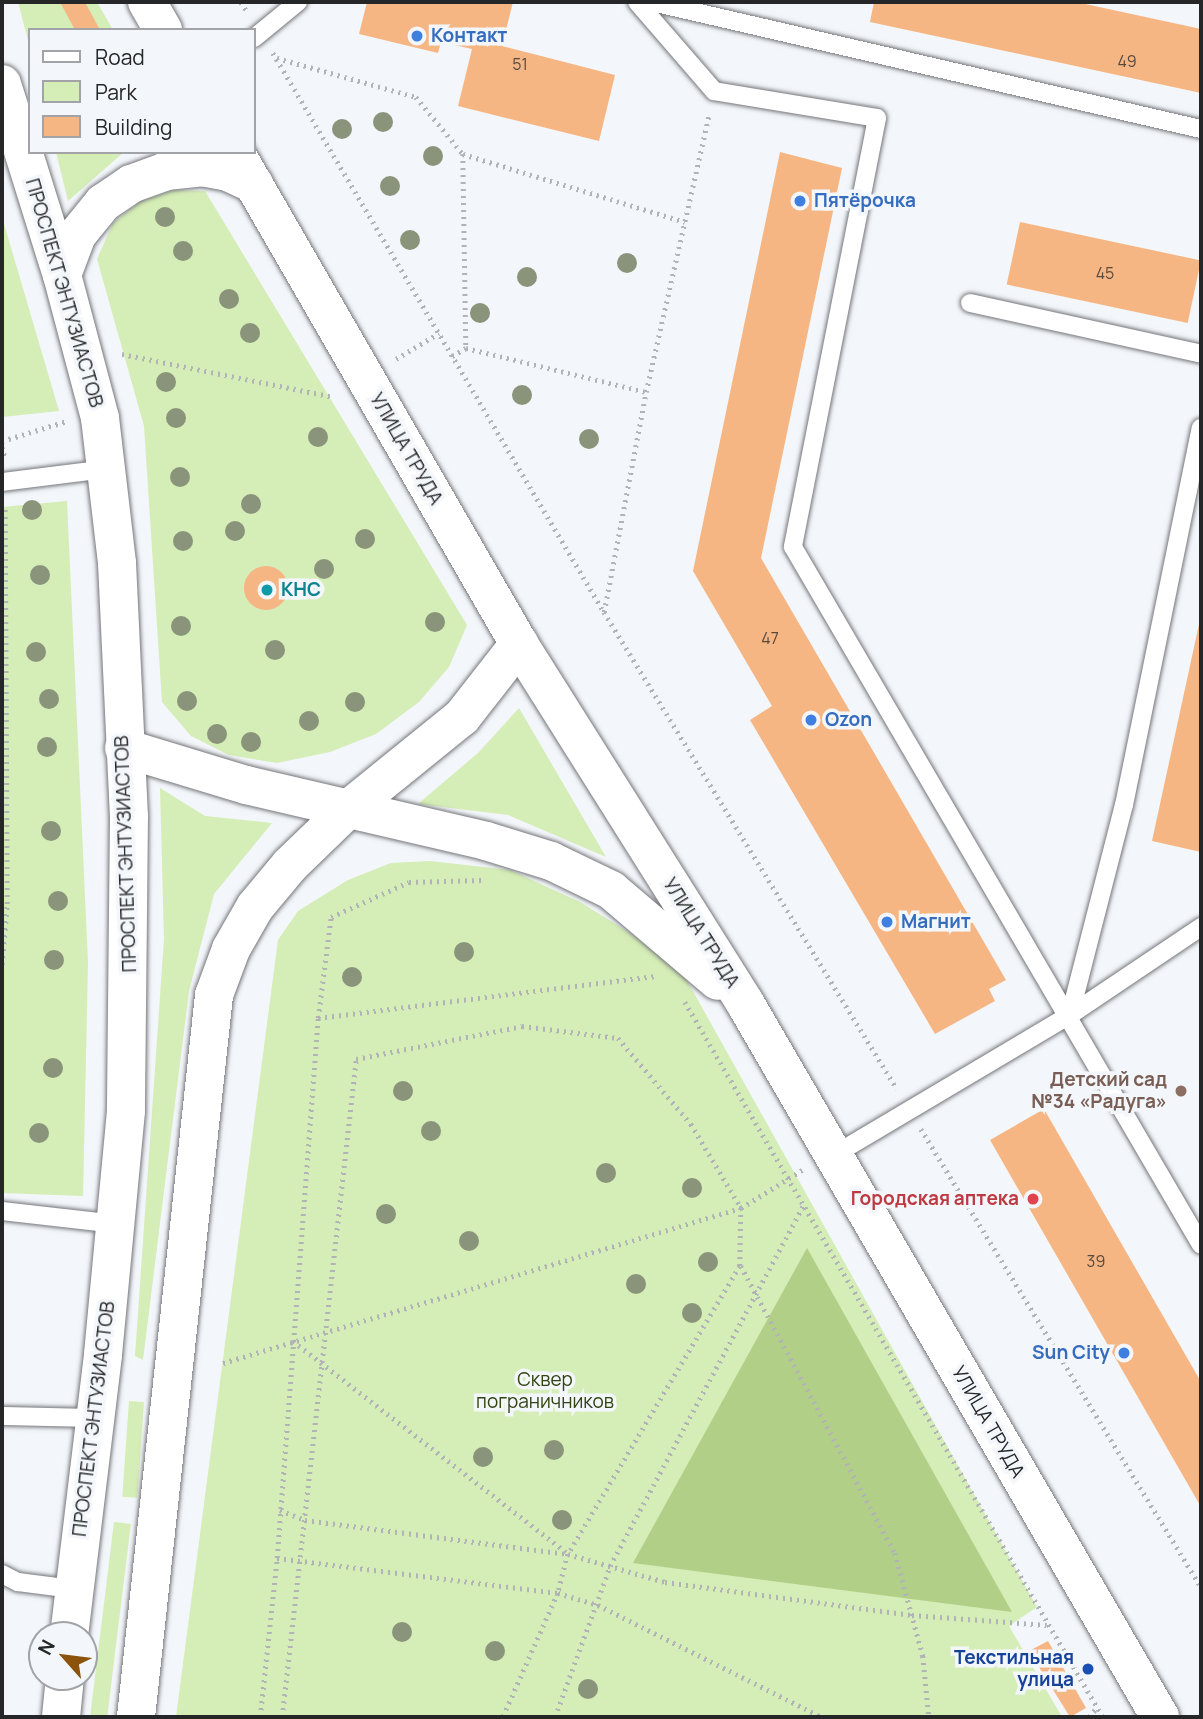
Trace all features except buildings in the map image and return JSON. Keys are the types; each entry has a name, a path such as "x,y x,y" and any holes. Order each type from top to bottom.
{"main road":[{"path":"147,2 162,28"},
{"name":"ПРОСПЕКТ ЭНТУЗИАСТОВ","path":"2,84 62,275 100,418 117,563 131,916 127,1111 95,1418 70,1621"},
{"path":"62,275 77,235 103,203 131,184 166,171 202,167 228,172 244,168"},
{"name":"УЛИЦА ТРУДА","path":"244,168 519,645 745,1003 1160,1717"},
{"path":"136,1717 214,995 231,949 255,907 347,810 462,717 519,645"},
{"path":"124,748 347,810 486,841 551,861 611,890 745,1003"},
{"path":"61,1717 64,1691"}],"lane":[{"path":"257,35 298,2"},
{"path":"637,2 715,91 877,118 793,547 1070,1015 1201,1245"},
{"path":"652,2 1201,129"},
{"path":"970,303 1201,354"},
{"path":"1070,1015 1124,805 1201,428"},
{"path":"4,482 106,469"},
{"path":"834,1155 1070,1015 1201,927"},
{"path":"2,1211 116,1224"},
{"path":"2,1416 95,1418"},
{"path":"2,1574 18,1582 73,1589"}],"path":[{"path":"241,2 254,28"},
{"path":"257,35 275,57 604,612 1201,1587"},
{"path":"275,57 416,97 463,154 685,222"},
{"path":"604,612 646,391 715,91"},
{"path":"463,154 466,348"},
{"path":"396,360 439,333"},
{"path":"452,356 466,348 646,391"},
{"path":"122,354 336,397"},
{"path":"2,441 67,421 64,408"},
{"path":"2,965 7,904 3,451"},
{"path":"260,1717 277,1558 318,1018 331,917 409,882 468,877 494,882"},
{"path":"318,1018 668,975 657,967"},
{"path":"682,999 1104,1717"},
{"path":"282,1717 324,1363 322,1336 356,1059 522,1026 618,1038 691,1124 741,1208 740,1266 895,1553 923,1656 929,1717"},
{"path":"223,1363 292,1340 322,1336 741,1208 780,1187 788,1176 834,1155"},
{"path":"555,1717 610,1566 804,1204"},
{"path":"503,1717 558,1594 568,1554 740,1266"},
{"path":"292,1340 568,1554"},
{"path":"280,1510 305,1520 568,1554 665,1581 912,1615 1048,1625"},
{"path":"277,1558 300,1564 558,1594 598,1605 822,1717"},
{"path":"1089,1717 1097,1707"}],"green space":[{"path":"18,2 97,2 112,28 28,28 28,40"},
{"path":"56,154 122,154 68,201"},
{"path":"174,190 205,191 467,625 449,667 419,702 376,734 330,752 277,763 229,755 191,736 162,702 144,426 97,259 113,223 141,201"},
{"path":"2,217 59,411 2,417"},
{"path":"67,501 88,963 83,1196 2,1193 2,507"},
{"path":"519,708 606,857 508,815 418,804 478,753"},
{"path":"160,788 205,816 272,823 214,894 189,991 143,1360 135,1356 164,939"},
{"name":"Сквер пограничников","path":"430,861 510,870 580,902 633,935 685,977 1037,1607 1009,1626 1062,1717 176,1717 278,940 298,911 348,880 391,863"},
{"path":"807,1248 1012,1612 633,1563"},
{"path":"129,1401 144,1402 137,1498 122,1497"},
{"path":"114,1522 131,1524 107,1717 94,1717 90,1717 93,1691 98,1691 98,1652"}],"place":[{"name":"Контакт","path":"417,36"},
{"name":"Пятёрочка","path":"800,201"},
{"name":"КНС","path":"267,590"},
{"name":"Ozon","path":"811,720"},
{"name":"Магнит","path":"887,922"},
{"name":"Детский сад №34 «Радуга»","path":"1181,1091"},
{"name":"Городская аптека","path":"1033,1199"},
{"name":"Sun City","path":"1124,1353"},
{"name":"Текстильная улица","path":"1088,1669"}]}
